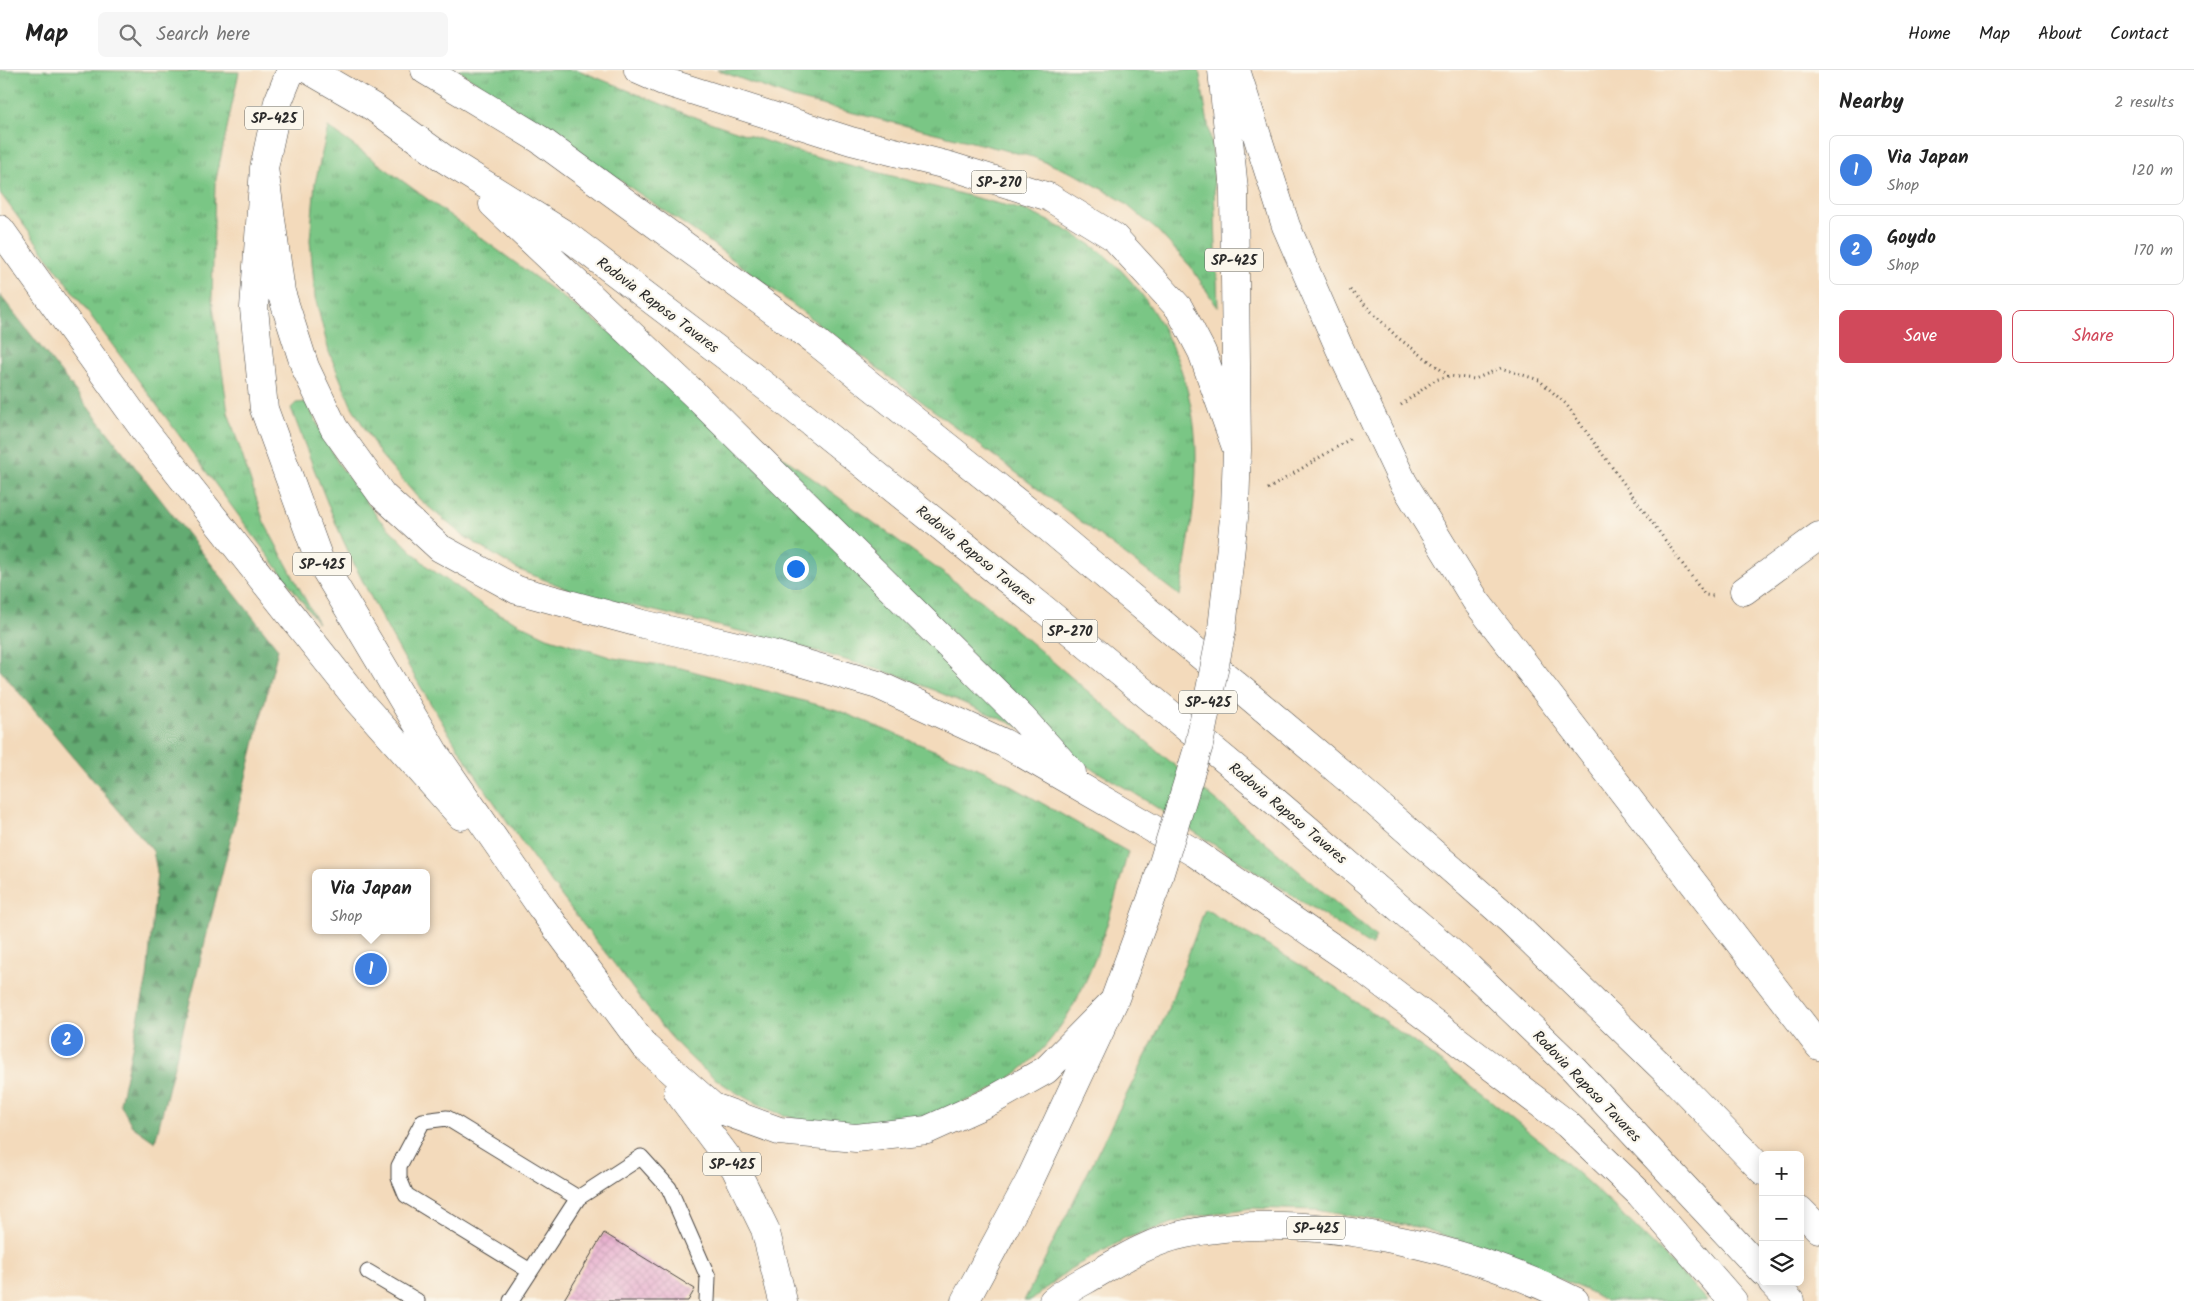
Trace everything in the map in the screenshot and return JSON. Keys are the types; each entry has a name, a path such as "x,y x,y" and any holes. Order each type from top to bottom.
{"main road":[{"name":"SP-425","path":"291,70 278,102 264,168 254,308 264,409 319,560 434,752 541,908 735,1168 765,1229 783,1301"},
{"name":"Rodovia Raposo Tavares","path":"309,70 373,107 446,160 566,235 777,395 1045,610 1270,797 1466,966 1560,1056 1759,1268"},
{"path":"425,70 539,139 814,341 1044,524 1354,784 1510,920 1673,1078 1759,1167"},
{"name":"SP-270","path":"638,70 663,81 851,141 950,166 1049,197 1114,237 1179,308 1202,352 1237,450"},
{"name":"SP-425","path":"965,1301 1029,1182 1114,1001 1155,889 1199,745 1222,629 1235,509 1237,450 1234,190 1222,70"},
{"path":"1236,70 1286,226 1403,482 1476,601 1819,1046"},
{"path":"446,160 694,394 1022,718 1088,792"},
{"path":"264,168 281,292 305,367 334,428 382,495 440,548 517,590 643,624 772,654 878,685 1004,743 1195,853 1354,963 1567,1124 1640,1194 1733,1301"},
{"path":"0,229 146,431 347,686 541,908"},
{"path":"1744,591 1819,536"},
{"path":"644,1046 713,1107 779,1131 856,1138 927,1130 989,1102 1046,1070 1114,1001"},
{"path":"1804,1214 1819,1229"},
{"name":"SP-425","path":"1054,1301 1061,1294 1130,1254 1183,1234 1241,1227 1323,1228 1392,1238 1487,1265 1575,1301"},
{"path":"1776,1286 1790,1301"}],"lane":[{"path":"530,1271 406,1195 399,1178 399,1166 424,1121 447,1118 578,1198"},
{"path":"511,1301 578,1198 641,1158 669,1188 708,1277 707,1301"},
{"path":"368,1272 417,1301"}],"path":[{"path":"1348,288 1396,337 1449,376"},
{"path":"1235,509 1375,424 1435,380 1449,376 1475,378 1501,368 1539,380 1566,404 1705,594 1726,599 1744,591"}],"green space":[{"path":"0,70 239,72 215,184 212,299 228,412 264,522 318,623 0,193"},
{"path":"458,70 578,70 686,114 792,150 1027,211 1059,226 1091,245 1114,264 1135,286 1153,311 1168,338 1180,366 1189,396 1194,426 1196,473 1191,526 1180,596 703,237"},
{"path":"717,70 1199,70 1213,154 1218,308 1191,267 1158,231 1121,200 1079,176 1033,157 793,98"},
{"path":"328,127 983,602 1376,937 1371,946 1134,793 1022,728 903,677 778,640 578,593 517,569 462,535 418,498 380,454 351,405 329,352 315,297 310,240 315,183"},
{"path":"0,295 278,649 155,1142 132,1126 120,1103 147,978 157,871 153,851 0,670"},
{"path":"306,402 338,463 379,519 428,567 485,607 547,637 613,658 681,668 837,710 987,772 1128,852 1097,954 1083,986 1066,1017 1046,1045 1021,1070 991,1090 932,1114 896,1122 838,1126 808,1122 763,1107 706,1072 676,1043 649,1011 509,824 446,729 389,631 342,538 291,408 296,403"},
{"path":"1205,909 1335,987 1483,1094 1577,1172 1665,1256 1707,1301 1606,1301 1590,1292 1508,1257 1422,1228 1316,1210 1251,1208 1188,1218 1127,1238 1070,1269 1030,1301 1024,1301 1165,1017"}],"building":[{"path":"604,1233 695,1289 688,1301 563,1301"}],"place":[{"name":"Via Japan","path":"371,969"},
{"name":"Goydo","path":"67,1040"}]}
